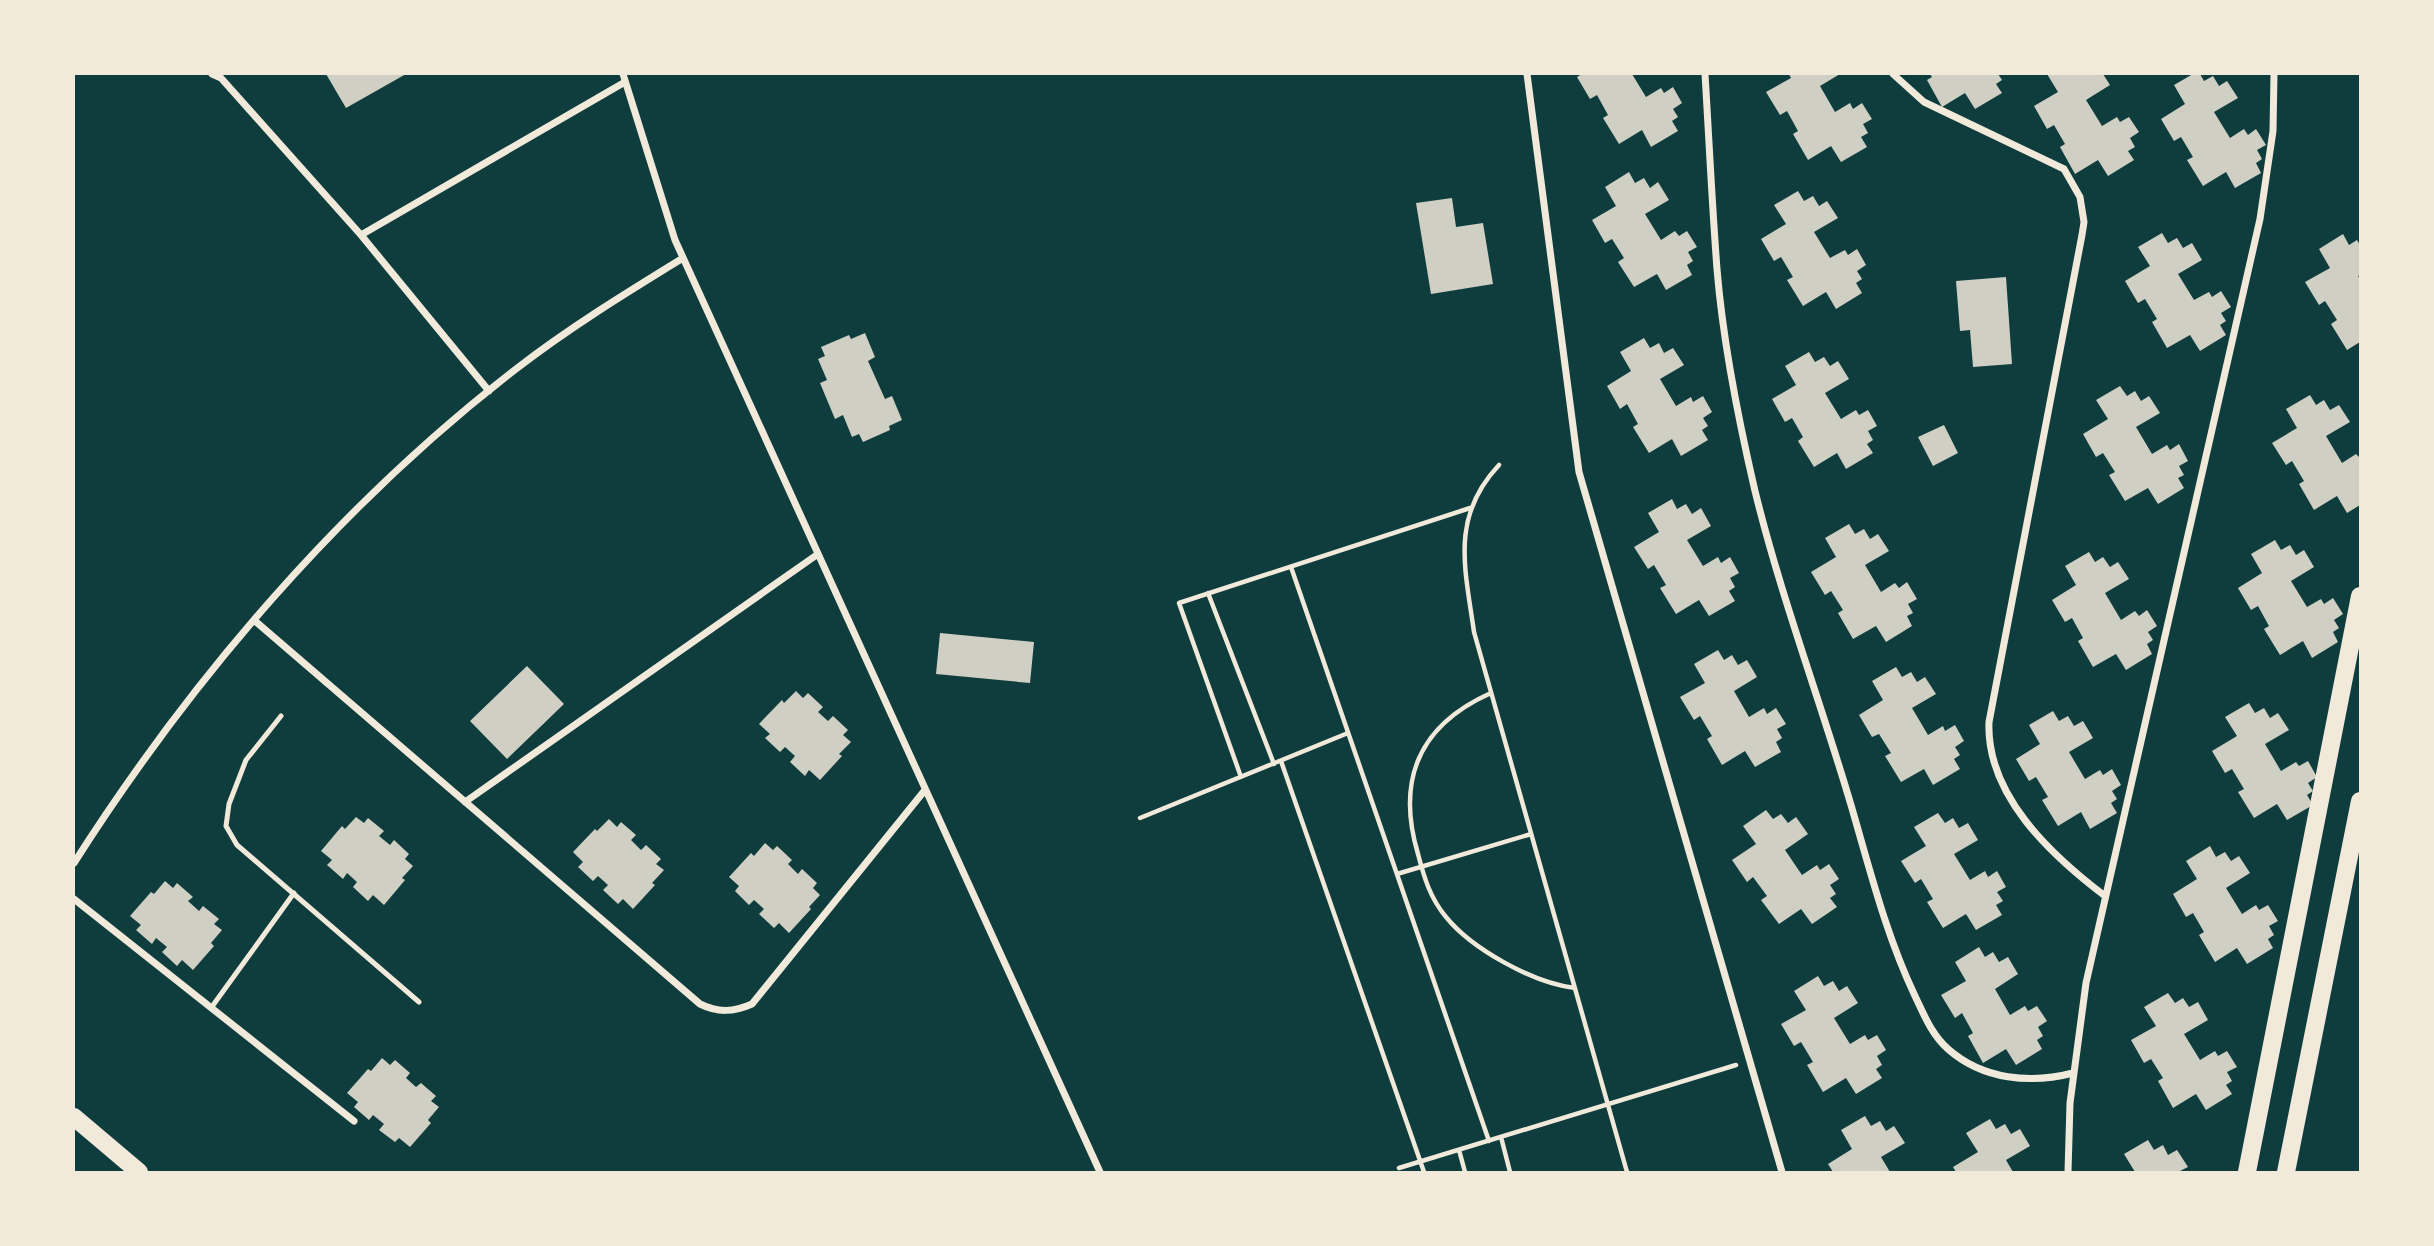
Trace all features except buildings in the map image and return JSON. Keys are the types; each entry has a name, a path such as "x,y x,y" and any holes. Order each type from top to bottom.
{"highway":[{"path":"2247,1172 2361,596"},
{"path":"2287,1172 2361,801"},
{"path":"74,1116 139,1172"}],"street":[{"path":"212,74 222,76 360,235 489,391"},
{"path":"1527,74 1579,472 1782,1172"},
{"path":"1705,74 1717,272 1740,419 1776,569 1826,720 1888,933 1930,1027 1938,1039 1956,1055 1981,1069 2017,1078 2055,1078 2073,1073"},
{"path":"1892,74 1924,102 2064,170 2080,197 2084,222 2082,235 1989,722 1989,738 1996,773 2018,809 2069,866 2105,896"},
{"path":"2068,1172 2073,1073 2086,983 2260,219 2273,131 2274,74"},
{"path":"360,235 624,78 674,240 1100,1172"},
{"path":"74,863 145,758 192,696 255,621 367,502 434,438 489,391 570,330 683,258"},
{"path":"465,802 818,554"},
{"path":"255,621 700,1004 726,1011 743,1008 752,1003 925,790"},
{"path":"74,900 354,1121"}],"lane":[{"path":"281,716 246,760 229,804 226,826 237,845 419,1002"},
{"path":"211,1008 294,893"}],"path":[{"path":"1499,465 1479,490 1470,508 1463,539 1474,632 1627,1172"},
{"path":"1241,777 1179,603 1470,508"},
{"path":"1291,566 1489,1140"},
{"path":"1208,593 1274,764"},
{"path":"1491,693 1472,701 1455,713 1433,737 1419,759 1409,789 1410,829 1426,884 1435,902 1460,931 1494,955 1532,976 1575,988"},
{"path":"1140,818 1348,733"},
{"path":"1281,761 1424,1172"},
{"path":"1397,874 1531,834"},
{"path":"1399,1168 1749,1061"},
{"path":"1500,1137 1510,1172"},
{"path":"1459,1150 1465,1172"}]}
